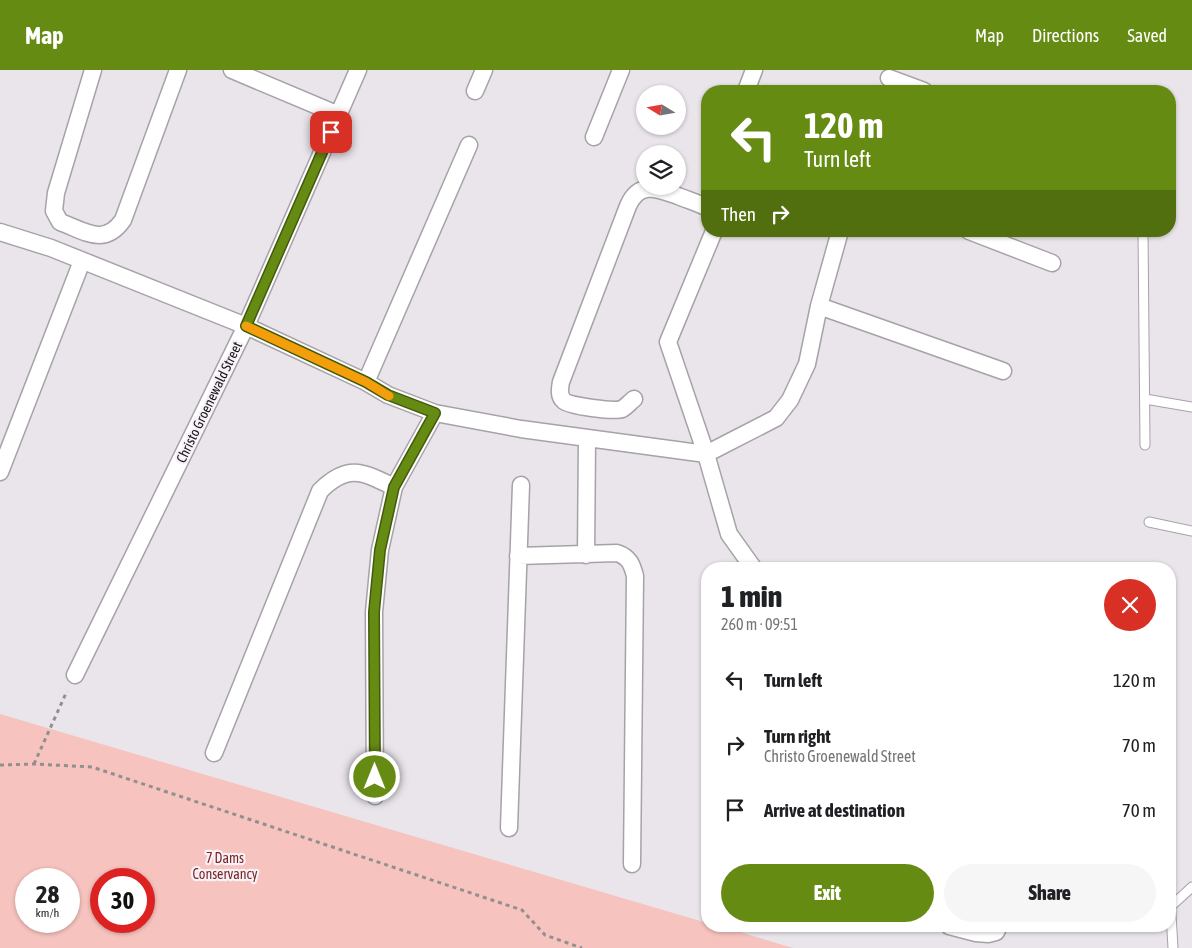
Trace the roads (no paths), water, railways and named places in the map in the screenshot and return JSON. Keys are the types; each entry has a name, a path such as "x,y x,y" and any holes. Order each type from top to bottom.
{"street":[{"path":"92,70 56,193 54,211 60,222 95,235 105,236 115,231 123,220 178,70"},
{"path":"232,70 339,115"},
{"name":"Christo Groenewald Street","path":"76,675 246,326 358,70"},
{"path":"475,91 484,70"},
{"path":"594,137 621,70"},
{"path":"748,85 754,70"},
{"path":"889,80 905,85"},
{"path":"366,382 469,145"},
{"path":"634,399 622,409 610,410 567,403 563,401 560,394 561,382 631,200 639,191 654,188 701,205"},
{"path":"0,232 51,248 246,326 366,382 388,395 435,413 521,430 706,454 776,418 790,400 807,364 819,306 838,237"},
{"path":"712,237 668,342 706,454 730,534 749,562"},
{"path":"985,237 1052,262"},
{"path":"0,472 82,261"},
{"path":"819,306 1003,371"},
{"path":"375,796 374,612 380,550 394,487 435,413"},
{"path":"586,555 587,439"},
{"path":"214,753 320,491 329,482 344,473 354,471 370,475 394,487"},
{"path":"509,828 521,485"},
{"path":"518,556 617,553 625,556 632,563 635,576 632,864"},
{"path":"978,932 988,934 996,932"}],"lane":[{"path":"1143,237 1145,445"},
{"path":"1145,400 1192,408"},
{"path":"1149,522 1192,531"},
{"path":"1176,902 1192,887"},
{"path":"1171,932 1172,948"}],"park label":[{"name":"7 Dams Conservancy","path":"225,866"}]}
